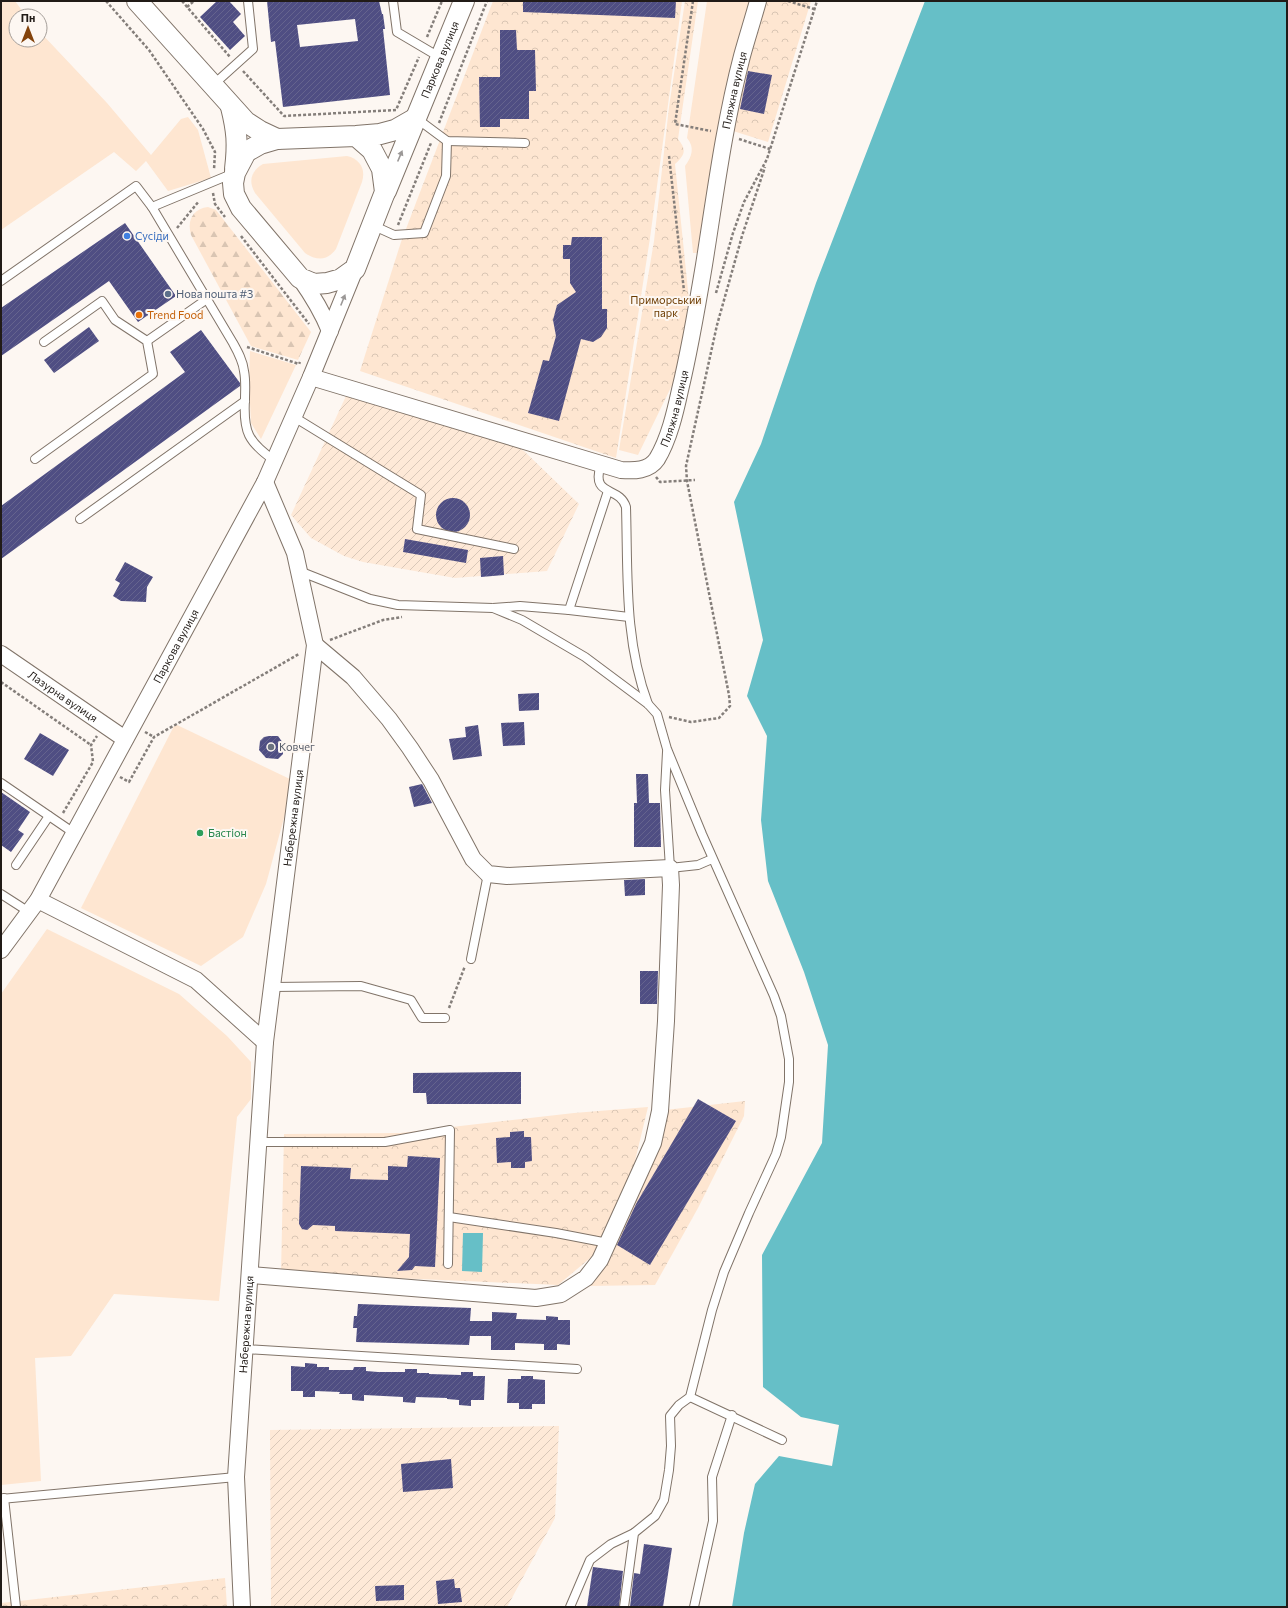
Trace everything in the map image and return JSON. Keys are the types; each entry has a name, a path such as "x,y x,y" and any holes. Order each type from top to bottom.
{"street":[{"path":"137,1 231,108 246,122 277,139"},
{"name":"Паркова вулиця","path":"1,950 34,906 265,482 311,378 385,192 464,1"},
{"name":"Пляжна вулиця","path":"311,378 621,470 634,471 646,468 656,460 662,449 674,415 696,312 725,134 742,57 758,1"},
{"path":"231,108 237,131 238,146 233,183 234,194 241,208 300,278 315,299 324,315 330,331"},
{"path":"235,173 246,152 260,144 277,139 380,134 395,130 416,118"},
{"path":"356,136 372,150 382,169 385,192"},
{"path":"300,278 314,284 327,283 341,279 355,269"},
{"name":"Набережна вулиця","path":"242,1607 236,1477 265,1042 315,645 295,553 265,482"},
{"path":"250,1275 536,1298 561,1294 586,1278 600,1260 653,1143 660,1111 666,1021 671,884 670,868 507,876 488,874 473,859 431,780 410,748 353,677 315,645"},
{"name":"Лазурна вулиця","path":"1,654 125,739"},
{"path":"34,906 196,980 265,1042"}],"lane":[{"path":"213,86 253,49 248,1"},
{"path":"393,1 397,32 441,58"},
{"path":"416,118 447,141 525,143"},
{"path":"372,225 394,234 424,233 446,176 447,141"},
{"path":"152,207 235,173"},
{"path":"1,280 136,186 152,207 242,360 246,385 245,419 247,431 258,450 275,461"},
{"path":"148,341 207,299"},
{"path":"35,459 153,374 148,341 115,320 102,301 44,342"},
{"path":"80,519 245,400"},
{"path":"294,417 421,495 417,529 514,549"},
{"path":"601,464 598,472 599,481 604,489 624,501 626,507 629,617 632,648 638,674 648,704"},
{"path":"569,610 608,491"},
{"path":"299,571 370,599 398,605 493,608 520,606 629,617"},
{"path":"493,608 522,620 585,657 648,704 657,714 667,749 712,859 774,996 781,1016 789,1059 789,1082 781,1137 776,1154 724,1272 712,1310 690,1397 679,1405 670,1416 669,1432 671,1446 664,1500 655,1516 634,1533 611,1544 590,1560 570,1607"},
{"path":"667,749 665,790 670,868 698,865 712,859"},
{"path":"1,783 74,834"},
{"path":"16,865 49,816"},
{"path":"471,959 488,874"},
{"path":"1,894 34,906"},
{"path":"273,987 361,986 411,1000 422,1018 446,1018"},
{"path":"259,1142 385,1142 450,1130 448,1264"},
{"path":"449,1218 556,1233 608,1243"},
{"path":"245,1349 577,1369"},
{"path":"690,1397 732,1415 782,1440"},
{"path":"694,1607 713,1521 712,1477 732,1415"},
{"path":"16,1607 3,1499 236,1477"},
{"path":"624,1607 634,1533"}],"path":[{"path":"106,1 149,50 203,129 215,152 212,182"},
{"path":"182,1 236,64 284,116 396,110 442,1"},
{"path":"187,7 194,1"},
{"path":"394,234 487,1"},
{"path":"693,1 675,124 718,132"},
{"path":"788,1 814,9"},
{"path":"657,714 691,722 719,718 730,706 729,694 687,481 686,466 717,325 742,236 817,1"},
{"path":"734,137 770,149"},
{"path":"669,156 684,294"},
{"path":"715,296 733,233 744,202 767,160"},
{"path":"207,193 213,188 215,204 230,222"},
{"path":"170,237 196,203 202,198"},
{"path":"240,235 311,326"},
{"path":"233,343 299,364 302,357"},
{"path":"651,478 656,477 660,472"},
{"path":"660,482 695,480"},
{"path":"129,782 154,737 315,645 383,620 405,616"},
{"path":"1,682 91,745 93,762 58,822"},
{"path":"446,1018 454,992 466,962 471,959"}],"shaded area":[{"path":"346,396 507,442 524,451 579,504 547,571 455,578 363,562 344,556 311,538 291,515"},
{"path":"559,1426 555,1518 507,1607 271,1607 270,1430"}],"green space":[{"path":"1,1 15,1 20,8 8,8 8,48 48,48 48,40 107,103 151,155 181,119 188,117 198,130 211,178 168,191 146,161 136,171 114,152 1,230"},
{"path":"493,1 682,1 650,238 616,458 360,371 401,242"},
{"name":"Приморський парк","path":"685,1 698,1 678,139 683,146 684,152 675,164 689,300 677,375 638,455 619,450 654,241 669,107"},
{"path":"707,1 751,1 721,123 697,253 693,253 685,166 692,152 691,145 687,138"},
{"path":"762,1 811,1 768,142 730,130"},
{"path":"347,156 352,157 361,165 363,173 362,182 336,249 325,258 309,256 255,193 251,180 253,173 263,164"},
{"path":"208,207 216,210 311,332 298,360 251,346 191,235 190,221 192,216 198,210"},
{"path":"250,351 296,365 261,439 251,423 249,384"},
{"name":"Бастіон","path":"175,724 294,781 266,884 243,937 201,966 81,908"},
{"path":"47,929 179,994 227,1036 251,1062 251,1099 237,1117 219,1301 114,1294 71,1356 35,1358 41,1481 1,1485 1,994"},
{"path":"745,1101 744,1116 698,1208 655,1285 588,1286 665,1110"},
{"path":"648,1107 634,1165 595,1254 558,1285 281,1273 284,1134 400,1133 574,1113"},
{"path":"225,1578 227,1607 1,1607 1,1603"}],"water":[{"path":"925,1 1287,1 1287,1607 732,1607 744,1533 755,1484 779,1456 832,1466 839,1425 801,1417 763,1387 762,1255 822,1143 828,1045 804,972 768,881 761,820 767,736 747,696 763,640 734,502 761,444 816,283"},
{"path":"463,1233 483,1233 482,1272 462,1271"}],"building":[{"path":"217,1 229,1 241,14 233,22 245,36 230,50 200,17"},
{"path":"267,1 379,1 385,29 383,29 390,95 283,107 275,41 271,42","holes":["355,19 358,41 300,47 297,25"]},
{"path":"523,1 676,1 675,18 523,12"},
{"path":"500,30 516,30 517,50 535,50 536,91 529,91 529,119 500,119 500,127 480,127 479,77 500,77"},
{"path":"748,71 772,75 764,114 740,109"},
{"path":"125,223 176,296 138,322 109,281 1,356 1,308"},
{"path":"572,237 602,237 602,309 607,309 607,328 601,337 593,342 581,339 559,421 528,413 543,360 549,361 556,336 553,320 557,305 576,292 570,283 570,259 563,259 563,245 571,245"},
{"path":"89,327 99,341 54,373 44,360"},
{"path":"201,330 240,383 240,386 1,559 1,506 185,372 170,352"},
{"path":"456,498 463,500 468,505 470,515 468,525 463,530 450,532 443,530 438,525 436,512 438,505 443,500"},
{"path":"405,539 468,550 466,563 403,552"},
{"path":"503,556 504,575 481,577 480,558"},
{"path":"125,562 153,577 147,587 146,602 121,601 113,596 120,583 115,580"},
{"path":"539,693 539,710 519,711 518,694"},
{"path":"524,722 525,745 503,746 501,723"},
{"path":"478,725 482,756 453,760 449,739 466,737 465,727"},
{"path":"40,733 69,750 53,776 24,759"},
{"name":"Ковчег","path":"278,736 283,743 283,754 278,759 266,758 259,750 260,741 264,737"},
{"path":"636,774 648,774 649,803 660,803 661,847 634,847 634,803 637,803"},
{"path":"422,784 432,803 414,807 409,787"},
{"path":"1,792 30,812 18,830 24,834 11,852 1,845"},
{"path":"645,879 645,895 625,896 624,880"},
{"path":"640,971 658,971 657,1004 640,1004"},
{"path":"521,1072 521,1104 427,1104 426,1093 413,1093 413,1073"},
{"path":"698,1099 736,1121 650,1265 617,1245 636,1204"},
{"path":"524,1131 524,1137 531,1137 532,1161 525,1162 525,1168 511,1168 511,1162 497,1163 496,1138 510,1137 510,1132"},
{"path":"408,1156 440,1158 435,1267 415,1266 412,1270 397,1271 409,1257 410,1234 335,1231 335,1226 313,1225 307,1230 302,1229 299,1224 301,1166 351,1168 350,1179 388,1180 388,1166 407,1167"},
{"path":"358,1304 471,1308 470,1321 492,1321 492,1312 517,1313 516,1319 546,1320 546,1316 558,1317 558,1320 570,1320 570,1345 557,1344 557,1350 544,1350 544,1344 515,1343 515,1350 491,1350 491,1336 470,1336 469,1345 356,1342 357,1328 353,1328 354,1316 357,1316"},
{"path":"305,1363 317,1364 317,1367 329,1367 329,1370 353,1370 354,1367 366,1367 366,1371 378,1372 405,1372 405,1369 417,1369 417,1373 461,1375 461,1372 473,1372 473,1376 485,1376 484,1400 471,1400 471,1406 459,1405 459,1400 447,1398 416,1397 415,1403 403,1402 403,1397 364,1395 364,1401 352,1400 352,1394 339,1394 340,1392 315,1391 315,1397 303,1397 303,1391 291,1391 291,1366 305,1367"},
{"path":"521,1376 533,1376 533,1379 545,1380 545,1404 532,1404 532,1409 519,1409 519,1403 507,1403 508,1379 521,1379"},
{"path":"451,1459 453,1488 403,1492 401,1464"},
{"path":"644,1544 672,1548 663,1607 630,1607 634,1573 640,1574"},
{"path":"593,1567 623,1571 619,1607 587,1607"},
{"path":"454,1579 455,1588 460,1588 462,1602 438,1604 436,1581"},
{"path":"404,1585 404,1600 376,1601 375,1586"}],"place":[{"name":"Сусіди","path":"127,236"},
{"name":"Нова пошта #3","path":"168,294"},
{"name":"Trend Food","path":"139,315"},
{"name":"Ковчег","path":"271,747"},
{"name":"Бастіон","path":"200,833"}]}
